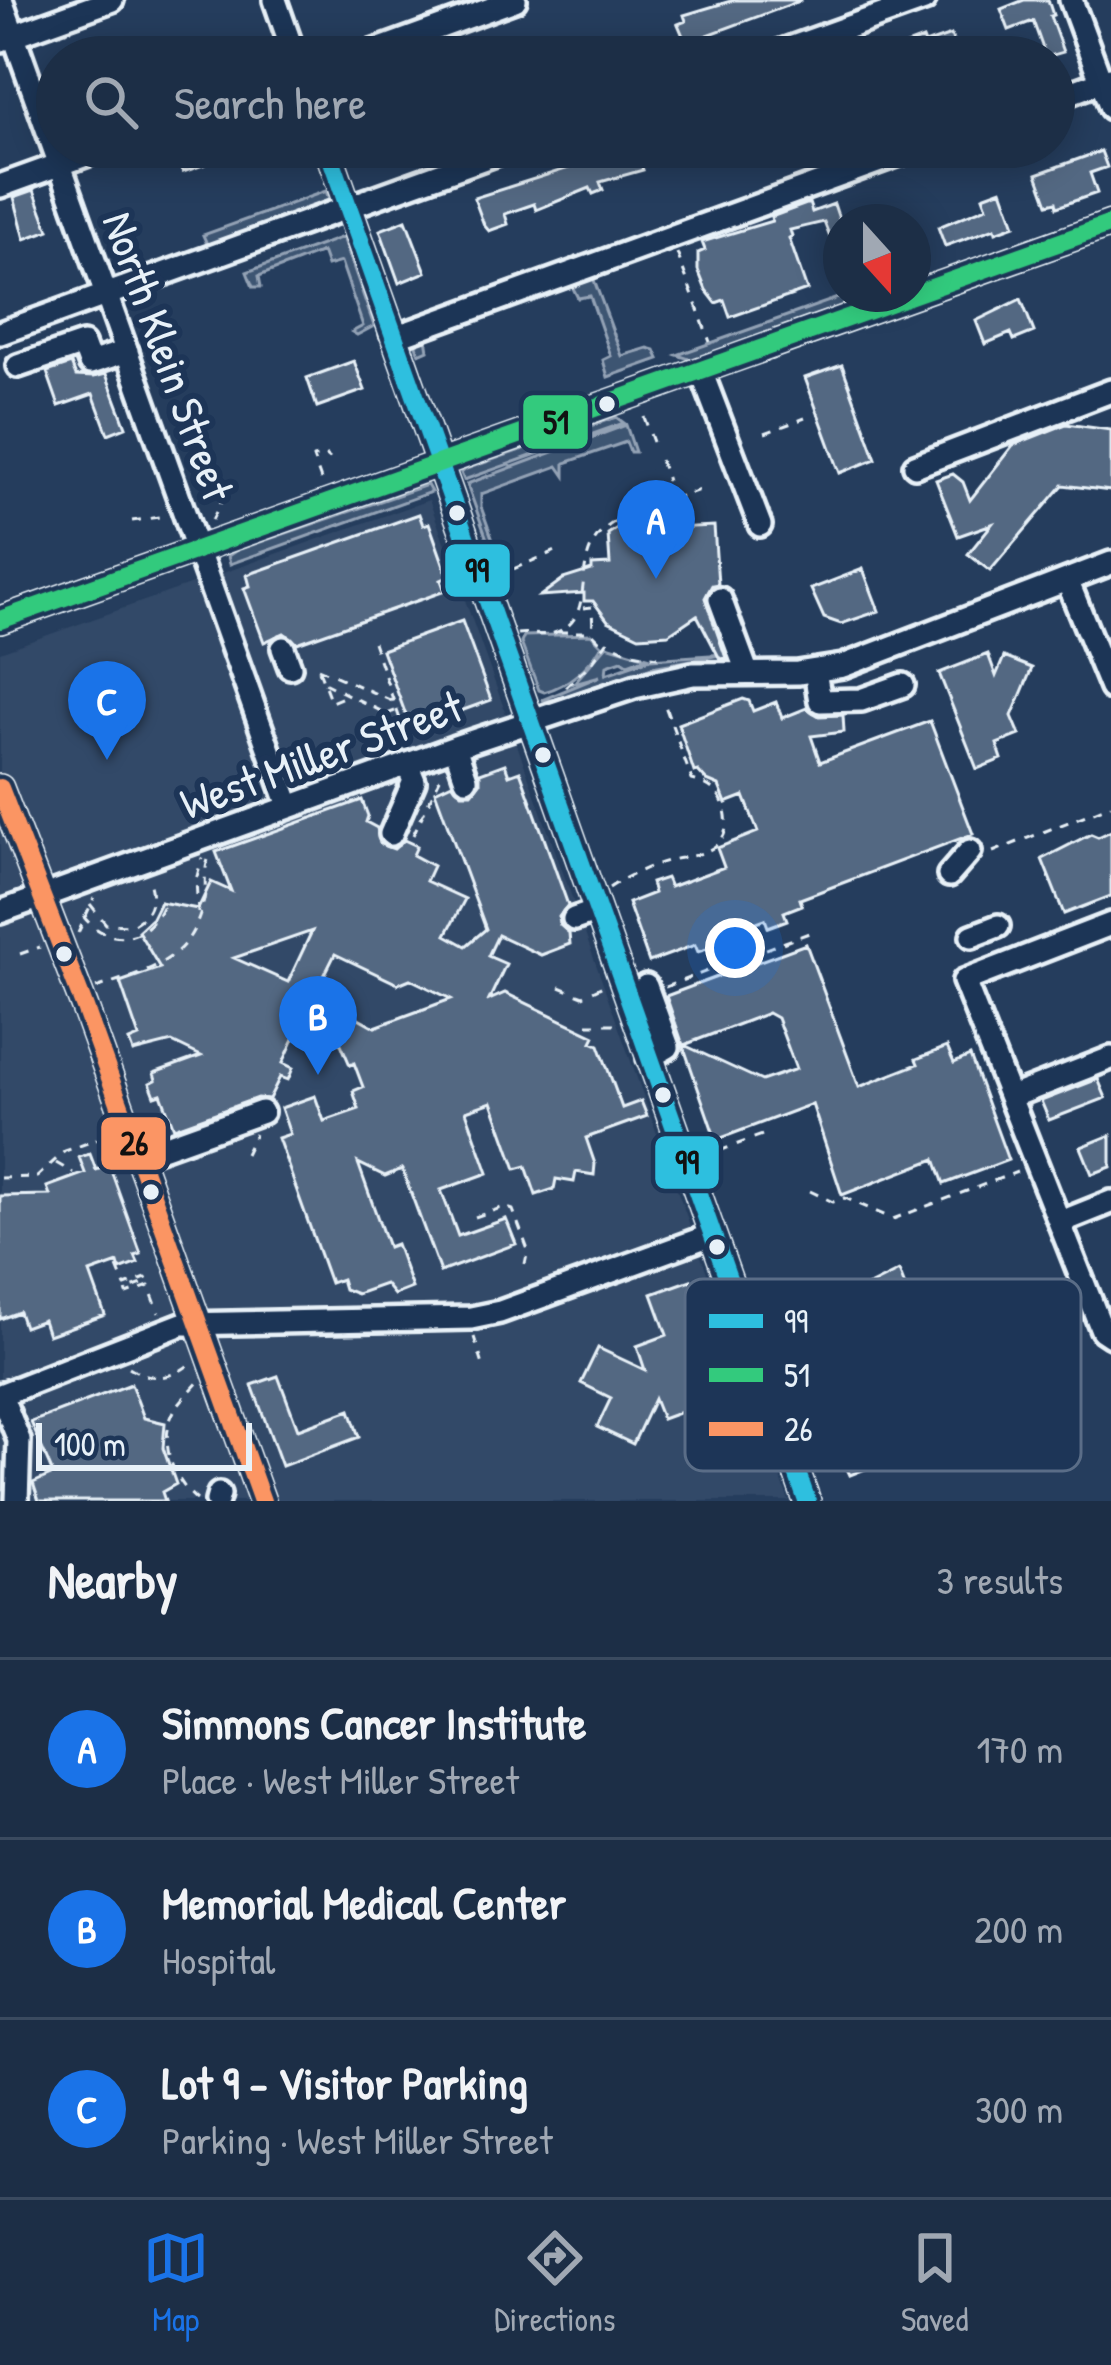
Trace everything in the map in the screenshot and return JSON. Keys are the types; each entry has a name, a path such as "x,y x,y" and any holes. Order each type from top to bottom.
{"street":[{"name":"North Klein Street","path":"1,0 7,38 36,109"},
{"path":"7,38 112,0"},
{"path":"275,0 288,36"},
{"path":"416,36 515,0"},
{"path":"824,36 924,0"},
{"path":"1071,0 1106,80 1111,108"},
{"path":"1075,91 1106,80"},
{"path":"0,186 51,168"},
{"name":"North Klein Street","path":"60,168 289,806"},
{"path":"335,168 530,722 602,902 649,1058 727,1279"},
{"path":"0,333 457,168"},
{"path":"392,332 406,333 862,168"},
{"path":"0,620 1111,224"},
{"path":"18,366 83,344 90,363 127,351"},
{"path":"701,370 760,525"},
{"path":"915,466 1111,391"},
{"name":"West Miller Street","path":"0,912 289,806 407,753 455,747 658,680 747,671 815,671 870,657 1111,563"},
{"path":"1067,580 1111,688"},
{"path":"720,598 747,671"},
{"path":"815,671 820,701 861,700 903,685"},
{"path":"455,747 466,778"},
{"path":"402,835 413,781 407,753"},
{"path":"0,788 262,1501"},
{"path":"949,874 982,852"},
{"path":"574,919 602,902"},
{"path":"1111,924 964,981 1102,1330 1111,1336"},
{"path":"649,1058 668,1048 652,988"},
{"path":"1011,1097 1111,1058"},
{"path":"139,1156 259,1122"},
{"path":"1061,1222 1111,1202"},
{"path":"17,1501 20,1440 1,1395 182,1324 471,1318 510,1309 711,1234"},
{"path":"796,1471 807,1501"}],"path":[{"path":"671,237 710,342"},
{"path":"644,417 653,442"},
{"path":"765,433 805,418"},
{"path":"321,481 313,458 325,455 330,459"},
{"path":"659,460 667,481"},
{"path":"212,520 230,484"},
{"path":"557,632 581,608 579,575 591,548 610,525 702,489"},
{"path":"673,498 677,527"},
{"path":"132,521 159,517"},
{"path":"495,577 555,554"},
{"path":"581,608 592,607 593,634"},
{"path":"516,634 593,634 604,645"},
{"path":"374,642 407,753"},
{"path":"566,687 608,642 658,657"},
{"path":"362,688 331,702 318,668 391,701"},
{"path":"333,688 349,682"},
{"path":"324,683 387,714 397,710"},
{"path":"360,701 376,694"},
{"path":"373,707 391,701"},
{"path":"602,902 618,882 712,851 725,834 723,802 707,783 692,780 664,703"},
{"path":"368,739 373,755"},
{"path":"304,780 315,758"},
{"path":"402,835 442,774"},
{"path":"982,852 1111,805"},
{"path":"96,988 170,961 180,950 199,914 204,903 207,852 197,875 199,914"},
{"path":"90,904 106,924 136,923 152,901 144,873"},
{"path":"76,933 102,887"},
{"path":"74,908 95,929 125,938 140,933 157,918 163,905"},
{"path":"136,923 140,933"},
{"path":"652,988 809,933"},
{"path":"20,954 42,946"},
{"path":"560,987 583,996 604,984"},
{"path":"587,1024 620,1024"},
{"path":"245,1154 259,1122"},
{"path":"701,1157 765,1134"},
{"path":"0,1178 37,1178 65,1151 107,1136"},
{"path":"54,1162 73,1173"},
{"path":"810,1191 833,1202 845,1198 893,1219 1024,1169"},
{"path":"475,1216 504,1207 513,1210 528,1250 525,1264"},
{"path":"117,1267 125,1286 146,1278 148,1282 126,1290 127,1294 149,1286 160,1315"},
{"path":"474,1335 483,1365"},
{"path":"128,1366 142,1375 159,1377 178,1373 193,1361"},
{"path":"200,1380 177,1406 167,1438 176,1477 211,1499"}],"shaded area":[{"path":"326,191 330,202 208,246 203,235"},
{"path":"343,237 374,326 357,335 352,332 363,326 341,262 327,266 322,252 259,276 261,287 253,287 247,272"},
{"path":"591,272 622,356 648,348 659,359 608,377 603,360 611,356 590,296 578,298 572,286 426,338 428,350 419,354 413,337"},
{"path":"823,303 825,312 692,360 677,355"},
{"path":"616,417 624,423 464,480 461,473 466,469"},
{"path":"626,425 635,452 630,452 626,442 565,463 565,476 558,466 481,494 499,557 507,559 511,569 499,572 467,484"},
{"path":"427,485 431,492 230,564 228,556 237,550"},
{"path":"429,500 709,1279 685,1279 685,1471 778,1471 789,1501 0,1501 0,652"},
{"path":"591,634 602,645 585,668 562,685 539,690 521,643 524,636"},
{"path":"607,645 647,657 607,665 606,674 650,659 726,654 652,667 542,700 600,676 574,683"}],"building":[{"path":"734,0 800,0 705,36 683,36 678,24 686,21 684,15"},
{"path":"1024,0 1048,0 1057,36 1038,36 1033,21 1009,30 1001,9"},
{"path":"1101,151 1107,167 1090,173 1097,193 1057,207 1056,202 1048,204 1037,174 1075,168 1075,160"},
{"path":"569,168 643,170 600,182 603,190 593,194 590,188 536,210 534,204 505,214 508,224 489,231 474,198"},
{"path":"1002,189 1015,225 945,246 938,227 987,207 983,196"},
{"path":"34,190 49,230 25,239 14,197"},
{"path":"809,203 812,212 823,208 823,222 790,230 807,290 730,317 724,300 716,303 706,290 698,270 698,253 705,250 702,242 772,221 771,217"},
{"path":"406,220 426,272 399,283 380,230"},
{"path":"1021,299 1034,332 1014,340 1011,333 985,344 976,321"},
{"path":"354,361 365,390 317,407 307,378"},
{"path":"71,364 76,376 106,374 126,427 108,434 93,394 59,406 47,372"},
{"path":"842,365 876,459 840,473 805,378"},
{"path":"1066,424 1111,430 1111,491 1063,485 990,571 968,554 992,524 958,536 936,480 953,474 963,482 970,500 1013,445"},
{"path":"419,514 423,525 429,523 448,577 441,580 445,591 297,643 284,633 264,642 244,588 250,586 247,575"},
{"path":"646,518 665,520 673,528 714,526 718,584 712,585 705,598 726,658 720,659 697,615 669,634 639,636 608,621 593,601 584,601 584,593 540,596 563,579 592,570 592,565 610,564 608,534"},
{"path":"863,569 879,611 841,624 824,618 811,589"},
{"path":"462,621 491,700 411,729 382,650"},
{"path":"988,654 996,676 1004,657 1032,668 1012,716 1020,735 997,744 1002,759 977,769 939,673"},
{"path":"743,699 753,711 776,702 782,718 807,708 819,716 843,715 844,732 811,736 820,762 930,721 973,834 800,899 802,905 784,912 787,920 768,927 765,919 713,938 716,946 698,952 695,945 649,962 628,903 654,893 651,883 666,878 670,887 724,867 717,848 758,832 744,796 726,803 719,786 694,772 678,724"},
{"path":"505,764 509,775 520,771 568,905 559,917 570,944 541,955 498,935 488,956 506,964 489,1000 505,993 595,1036 592,1042 599,1045 622,1108 641,1101 647,1116 586,1138 594,1175 576,1172 574,1182 556,1179 554,1189 536,1195 526,1166 516,1169 492,1102 466,1111 488,1173 441,1190 458,1236 506,1219 516,1244 440,1272 402,1169 385,1176 358,1163 388,1247 396,1244 412,1288 394,1295 385,1284 357,1294 344,1289 341,1279 330,1283 278,1138 290,1134 281,1108 315,1096 324,1121 359,1109 353,1091 363,1087 341,1044 299,1028 283,1063 293,1068 288,1080 280,1077 269,1099 257,1098 174,1128 161,1094 155,1096 150,1083 156,1080 154,1073 201,1056 172,1042 133,1052 129,1041 139,1037 120,982 160,968 138,931 160,902 198,909 211,882 231,891 216,852 362,800 366,822 377,828 380,844 394,849 404,840 417,846 413,855 433,866 426,881 465,899 446,935 466,946 486,929 435,791 452,783 462,793 472,793 480,783 480,773","holes":["312,931 288,982 234,958","335,954 398,984 410,979 451,999 375,1027 315,994"]},
{"path":"1111,831 1111,896 1064,914 1042,859 1091,834 1098,837"},
{"path":"806,944 859,1087 947,1047 954,1063 970,1056 1008,1160 944,1184 935,1159 842,1195 812,1104 716,1140 666,996","holes":["768,1013 777,1018 796,1069 762,1081 684,1045"]},
{"path":"1098,1079 1106,1098 1049,1120 1041,1101"},
{"path":"1111,1135 1111,1167 1092,1174 1081,1147"},
{"path":"90,1154 96,1170 109,1165 141,1254 135,1256 138,1263 120,1270 118,1263 90,1273 105,1315 48,1335 43,1320 24,1327 19,1312 0,1319 0,1196 50,1195 47,1187 85,1173 79,1157"},
{"path":"685,1282 685,1411 662,1419 654,1399 633,1444 597,1427 611,1398 581,1383 598,1348 645,1370 637,1346 667,1335 652,1294"},
{"path":"278,1376 298,1429 350,1410 359,1437 282,1466 252,1385"},
{"path":"131,1384 144,1418 165,1423 163,1448 176,1484 162,1492 165,1501 39,1501 33,1483 53,1474 31,1422"}],"transit line":[{"name":"99","path":"334,168 728,1279"},
{"name":"51","path":"0,620 1111,224"},
{"name":"26","path":"0,788 85,1008 262,1501"},
{"name":"99","path":"796,1471 807,1501"}],"place":[{"name":"Simmons Cancer Institute","path":"656,579"},
{"name":"Lot 9 - Visitor Parking","path":"107,760"},
{"name":"Memorial Medical Center","path":"318,1075"}]}
